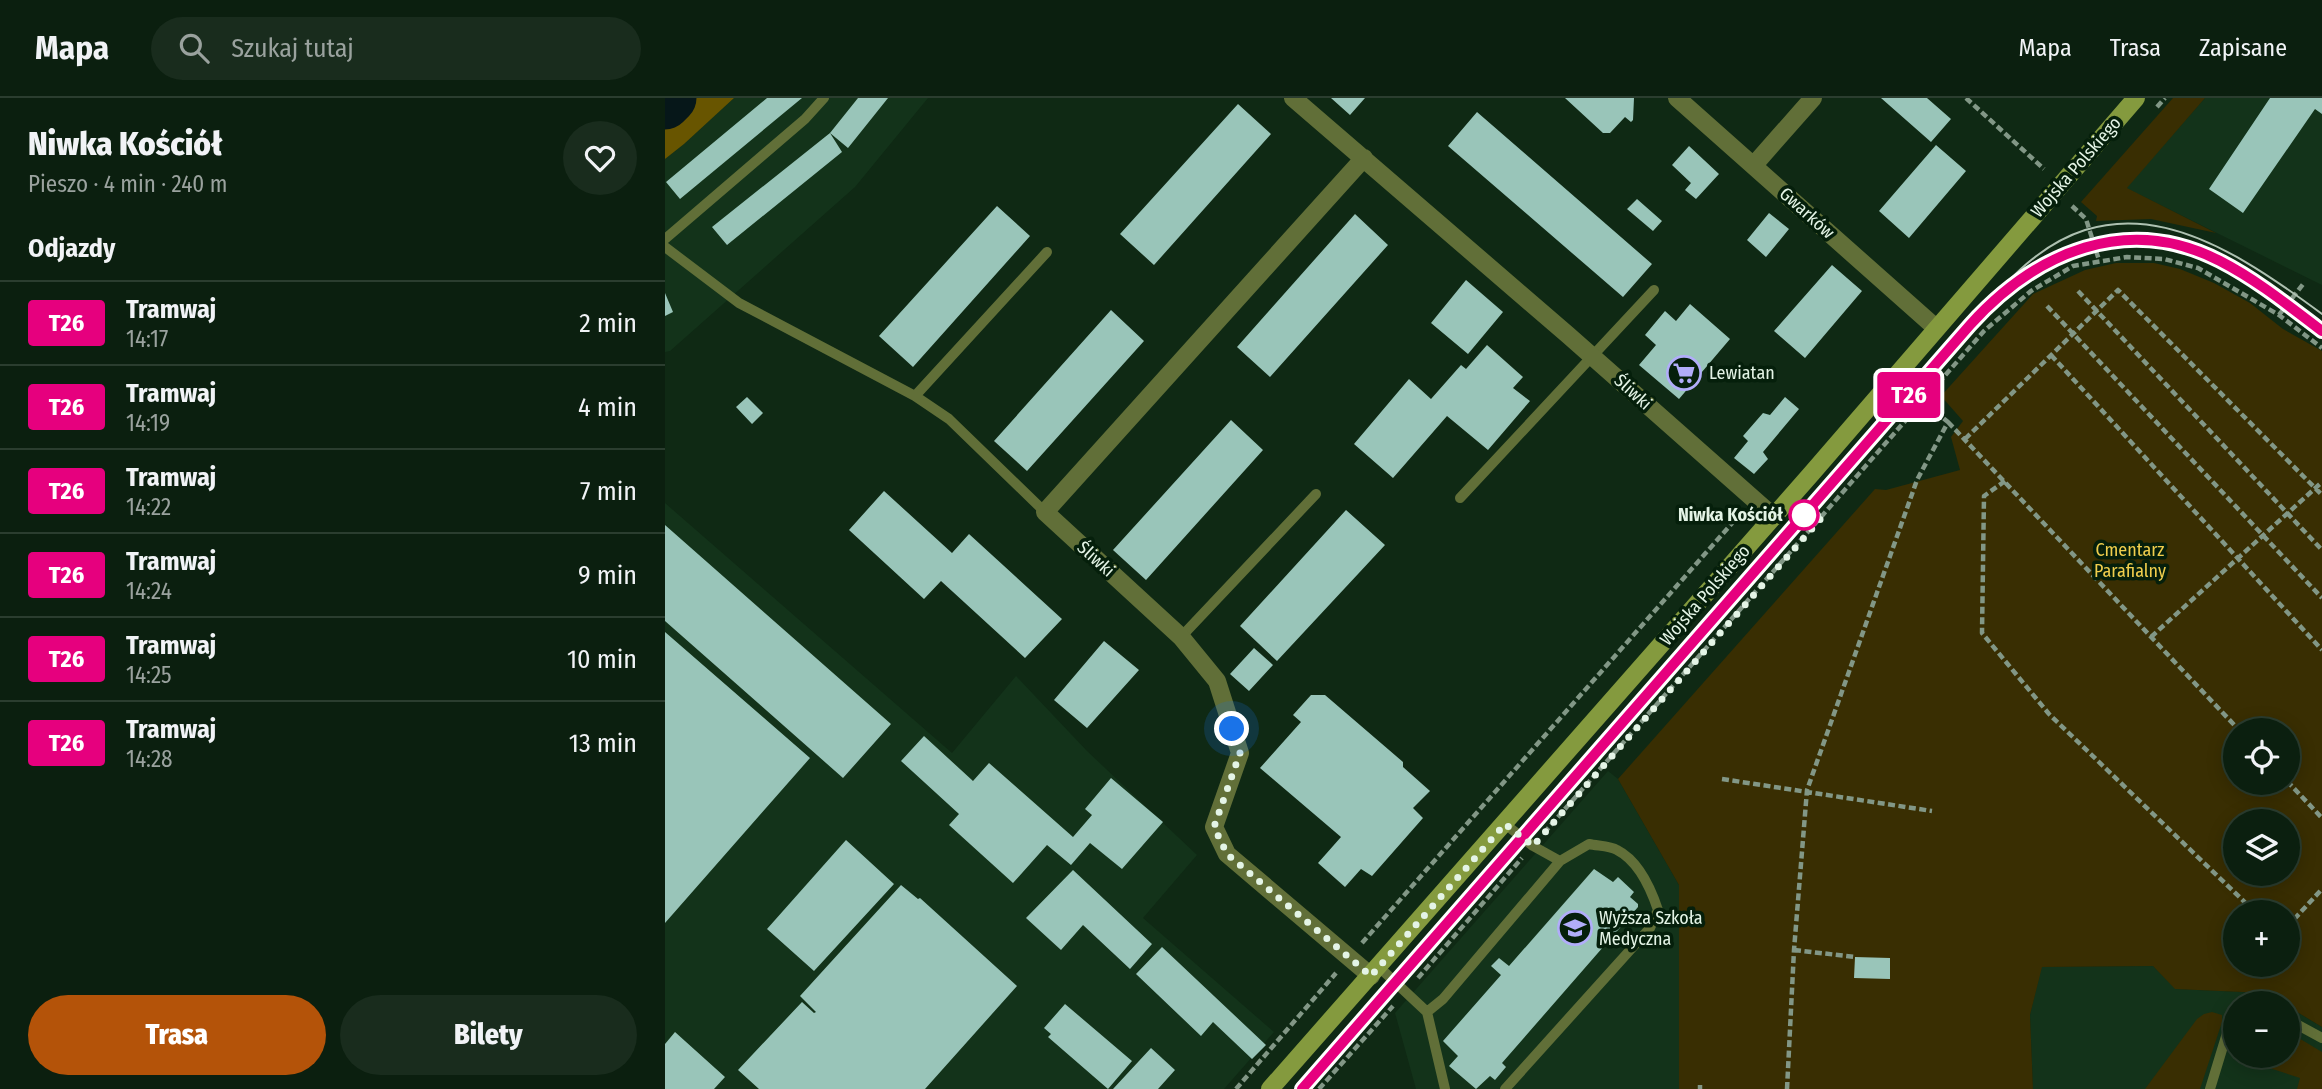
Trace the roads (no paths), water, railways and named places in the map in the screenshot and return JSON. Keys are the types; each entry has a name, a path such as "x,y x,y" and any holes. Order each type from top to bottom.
{"main road":[{"name":"Wojska Polskiego","path":"1270,1089 1774,517 2136,98"}],"street":[{"name":"Śliwki","path":"1293,98 1774,517"},
{"name":"Gwarków","path":"1677,98 1936,328"},
{"path":"1754,165 1813,98"},
{"path":"1045,512 1364,158"},
{"name":"Śliwki","path":"1045,512 1181,637 1217,681 1240,753 1214,827 1227,854 1349,958 1375,971"}],"lane":[{"path":"665,239 805,119 824,98"},
{"path":"665,247 739,303 915,396 949,419 1045,512"},
{"path":"915,396 1047,252"},
{"path":"1460,498 1654,290"},
{"path":"1181,637 1316,494"},
{"path":"1505,824 1533,846 1559,861"},
{"path":"1427,1012 1443,999 1559,861 1589,844 1617,850 1636,866 1651,889 1658,910 1650,928 1505,1089"},
{"path":"1375,971 1407,990 1427,1012 1445,1089"},
{"path":"2300,1025 2322,1038"},
{"path":"2210,1089 2223,1048"}],"waterway":[{"path":"665,104 671,98"}],"tram line":[{"path":"1302,1089 2005,285 2045,250 2085,230 2125,223 2165,228 2205,241 2245,262 2322,314"},
{"path":"2022,279 2063,254 2103,241 2142,239 2179,246 2216,261 2252,281 2322,331"},
{"name":"T26","path":"1302,1089 1970,325 1987,307 2028,274 2058,257 2095,244 2116,240 2164,242 2199,252 2239,272 2322,331"}],"place":[{"name":"Lewiatan","path":"1684,373"},
{"name":"Niwka Kościół","path":"1804,515"},
{"name":"Wyższa Szkoła Medyczna","path":"1575,928"}],"park label":[{"name":"Cmentarz Parafialny","path":"2130,560"}]}
